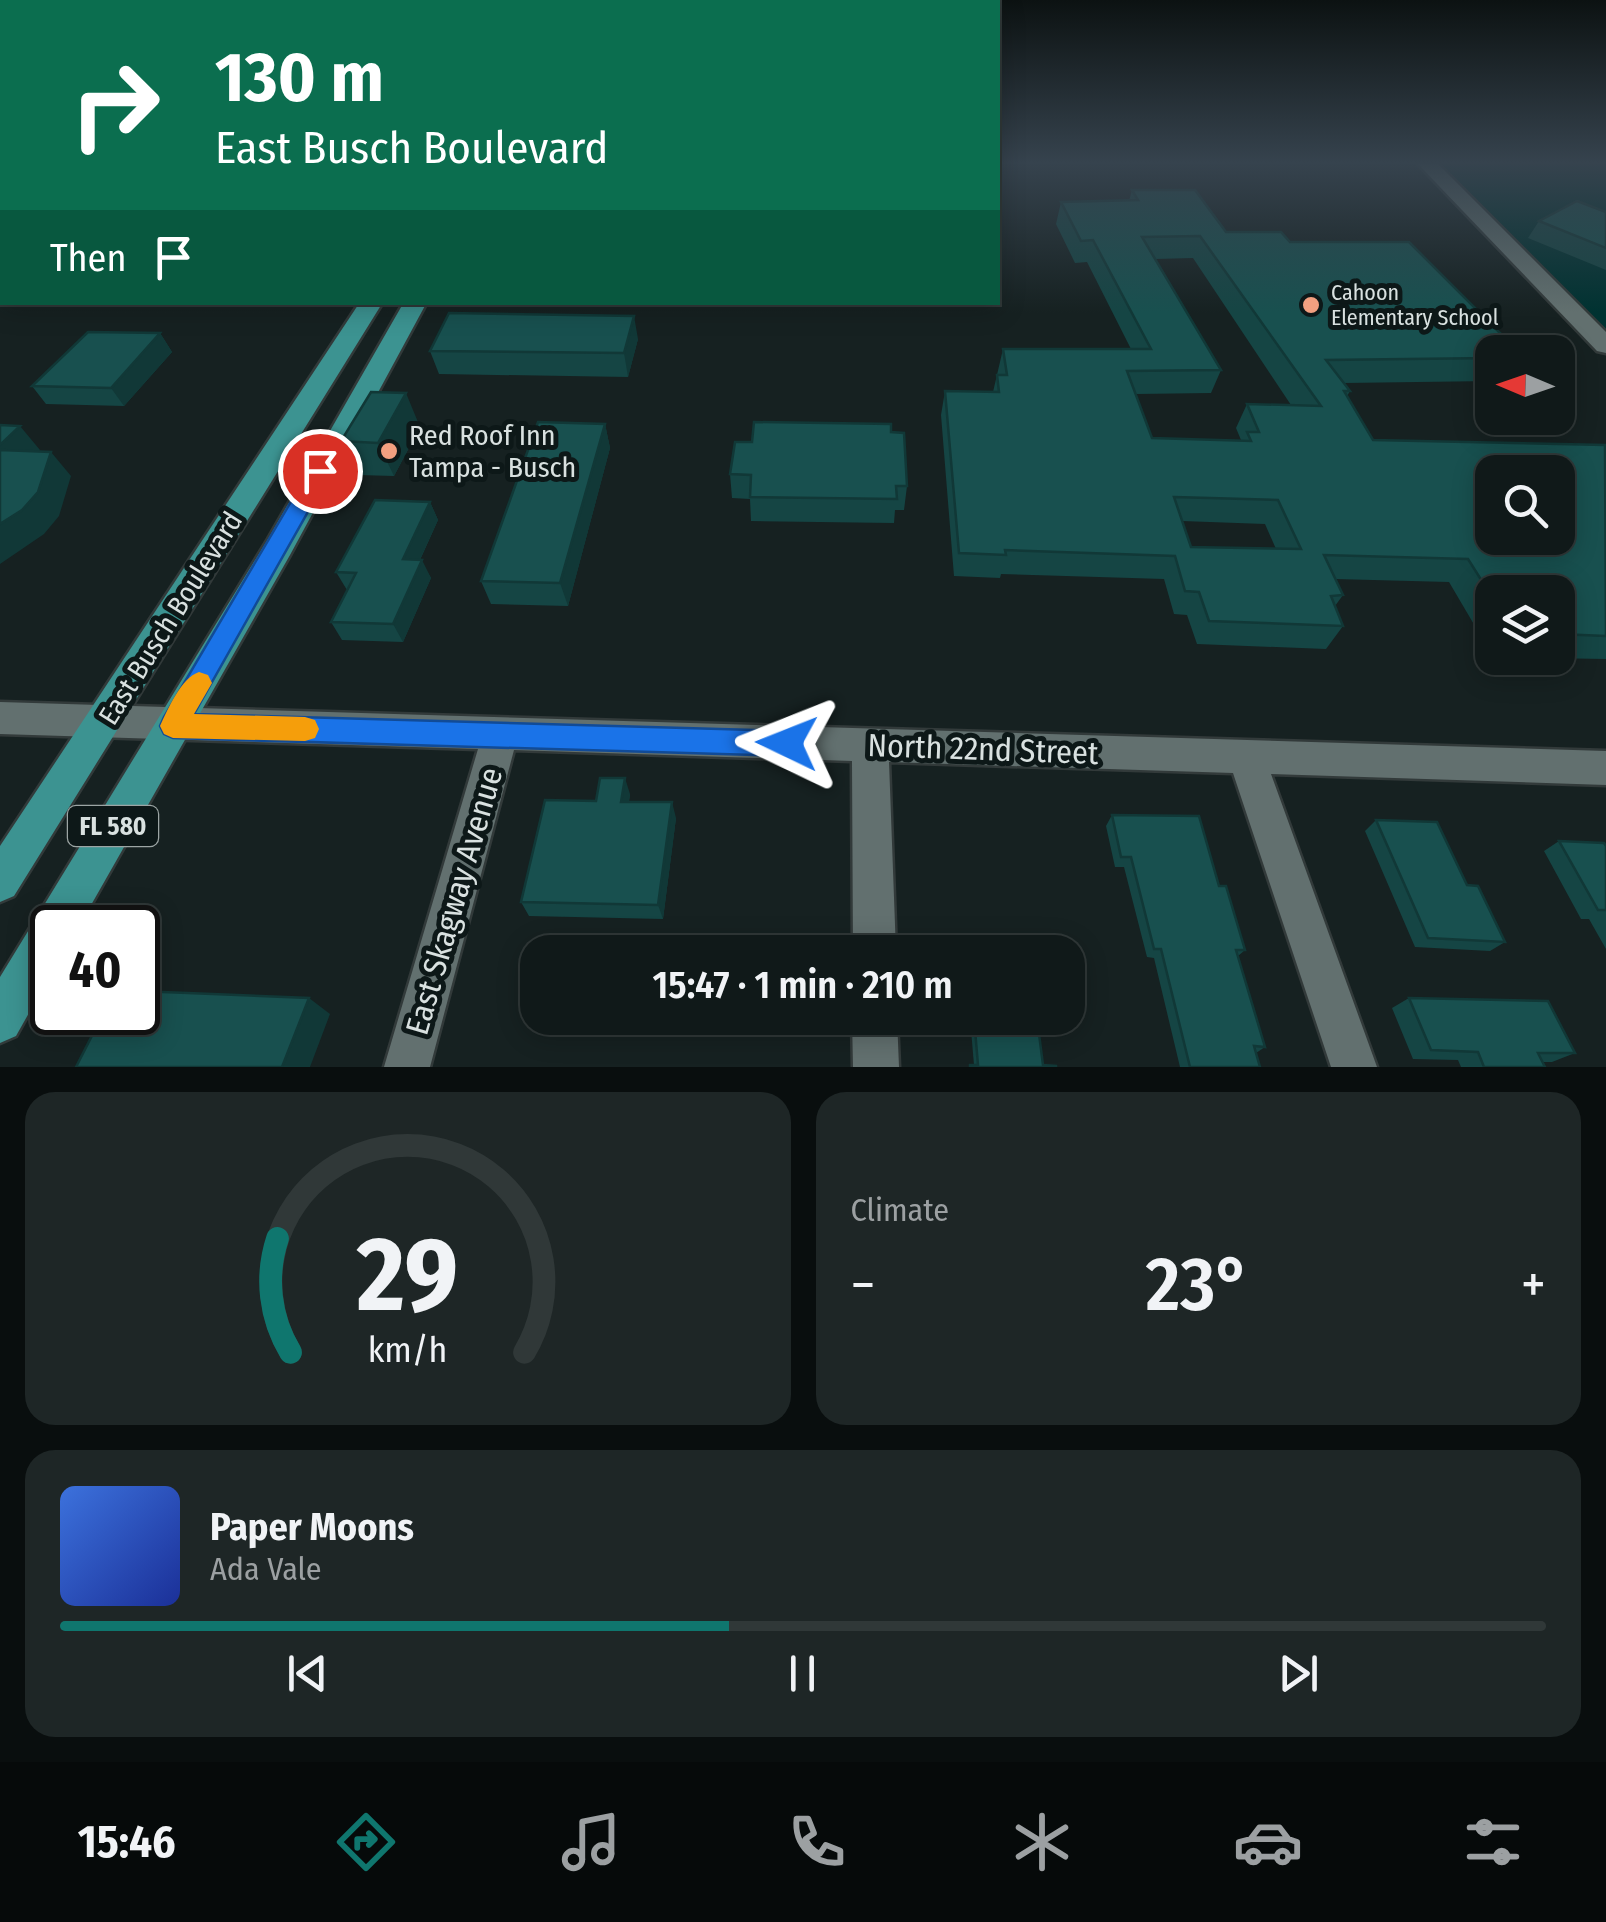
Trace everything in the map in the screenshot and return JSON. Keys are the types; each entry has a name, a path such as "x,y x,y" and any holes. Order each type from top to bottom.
{"main road":[{"name":"East Busch Boulevard","path":"0,882 370,305"},
{"name":"East Busch Boulevard","path":"67,905 279,547 414,305"},
{"name":"East Busch Boulevard","path":"0,1020 30,968"}],"street":[{"path":"1475,213 1606,346"},
{"name":"North 22nd Street","path":"0,718 1606,768"},
{"name":"East Skagway Avenue","path":"407,1067 500,735"},
{"path":"870,746 874,935"},
{"path":"1246,758 1354,1067"},
{"path":"875,1035 876,1067"}],"shaded area":[{"path":"1486,213 1606,213 1606,332"}],"building":[{"path":"1067,213 1212,213 1226,232 1281,232 1290,242 1409,242 1502,335 1475,335 1475,358 1326,360 1350,391 1344,391 1373,440 1605,445 1606,636 1575,635 1575,575 1478,575 1468,559 1324,555 1343,595 1331,596 1343,626 1209,621 1199,592 1185,591 1175,556 1005,550 1006,555 959,553 945,391 999,392 997,375 1007,375 1003,349 1151,349 1093,240 1081,241","holes":["1200,236 1321,406 1247,404 1259,432 1247,432 1251,441 1152,438 1127,371 1221,370 1142,237","1174,497 1278,500 1301,549 1191,547"]},
{"path":"1555,213 1606,213 1606,248 1539,221"},
{"path":"449,313 634,316 624,353 430,351"},
{"path":"88,332 160,333 111,388 32,386"},
{"path":"371,392 406,393 378,443 341,441"},
{"path":"538,422 605,424 560,583 481,581"},
{"path":"754,422 891,424 891,432 904,433 907,486 896,486 897,499 750,497 751,475 730,474 735,442 752,442"},
{"path":"0,425 20,426 0,445"},
{"path":"0,450 51,452 38,492 22,510 0,524"},
{"path":"375,500 430,502 403,559 422,560 393,624 331,622 356,573 336,572"},
{"path":"600,778 625,778 621,802 672,802 658,905 521,902 545,800 596,801"},
{"path":"1112,815 1199,816 1219,886 1226,886 1245,950 1236,950 1265,1047 1254,1046 1260,1067 1190,1067 1161,949 1154,949 1131,857 1121,857"},
{"path":"1376,820 1437,822 1467,885 1478,886 1505,942 1428,938"},
{"path":"1559,841 1604,843 1606,910 1598,910"},
{"path":"160,992 309,998 282,1067 76,1067 92,1035 160,1035"},
{"path":"1409,998 1548,1001 1575,1053 1538,1053 1545,1067 1484,1067 1478,1052 1431,1050"},
{"path":"975,1035 1039,1035 1043,1065 1056,1067 970,1067 978,1065"}],"slow traffic":[{"path":"199,683 173,726 305,729"}],"place":[{"name":"Cahoon Elementary School","path":"1311,305"},
{"name":"Red Roof Inn Tampa - Busch","path":"389,451"}],"route":[{"path":"320,471 173,726 787,743"}]}
